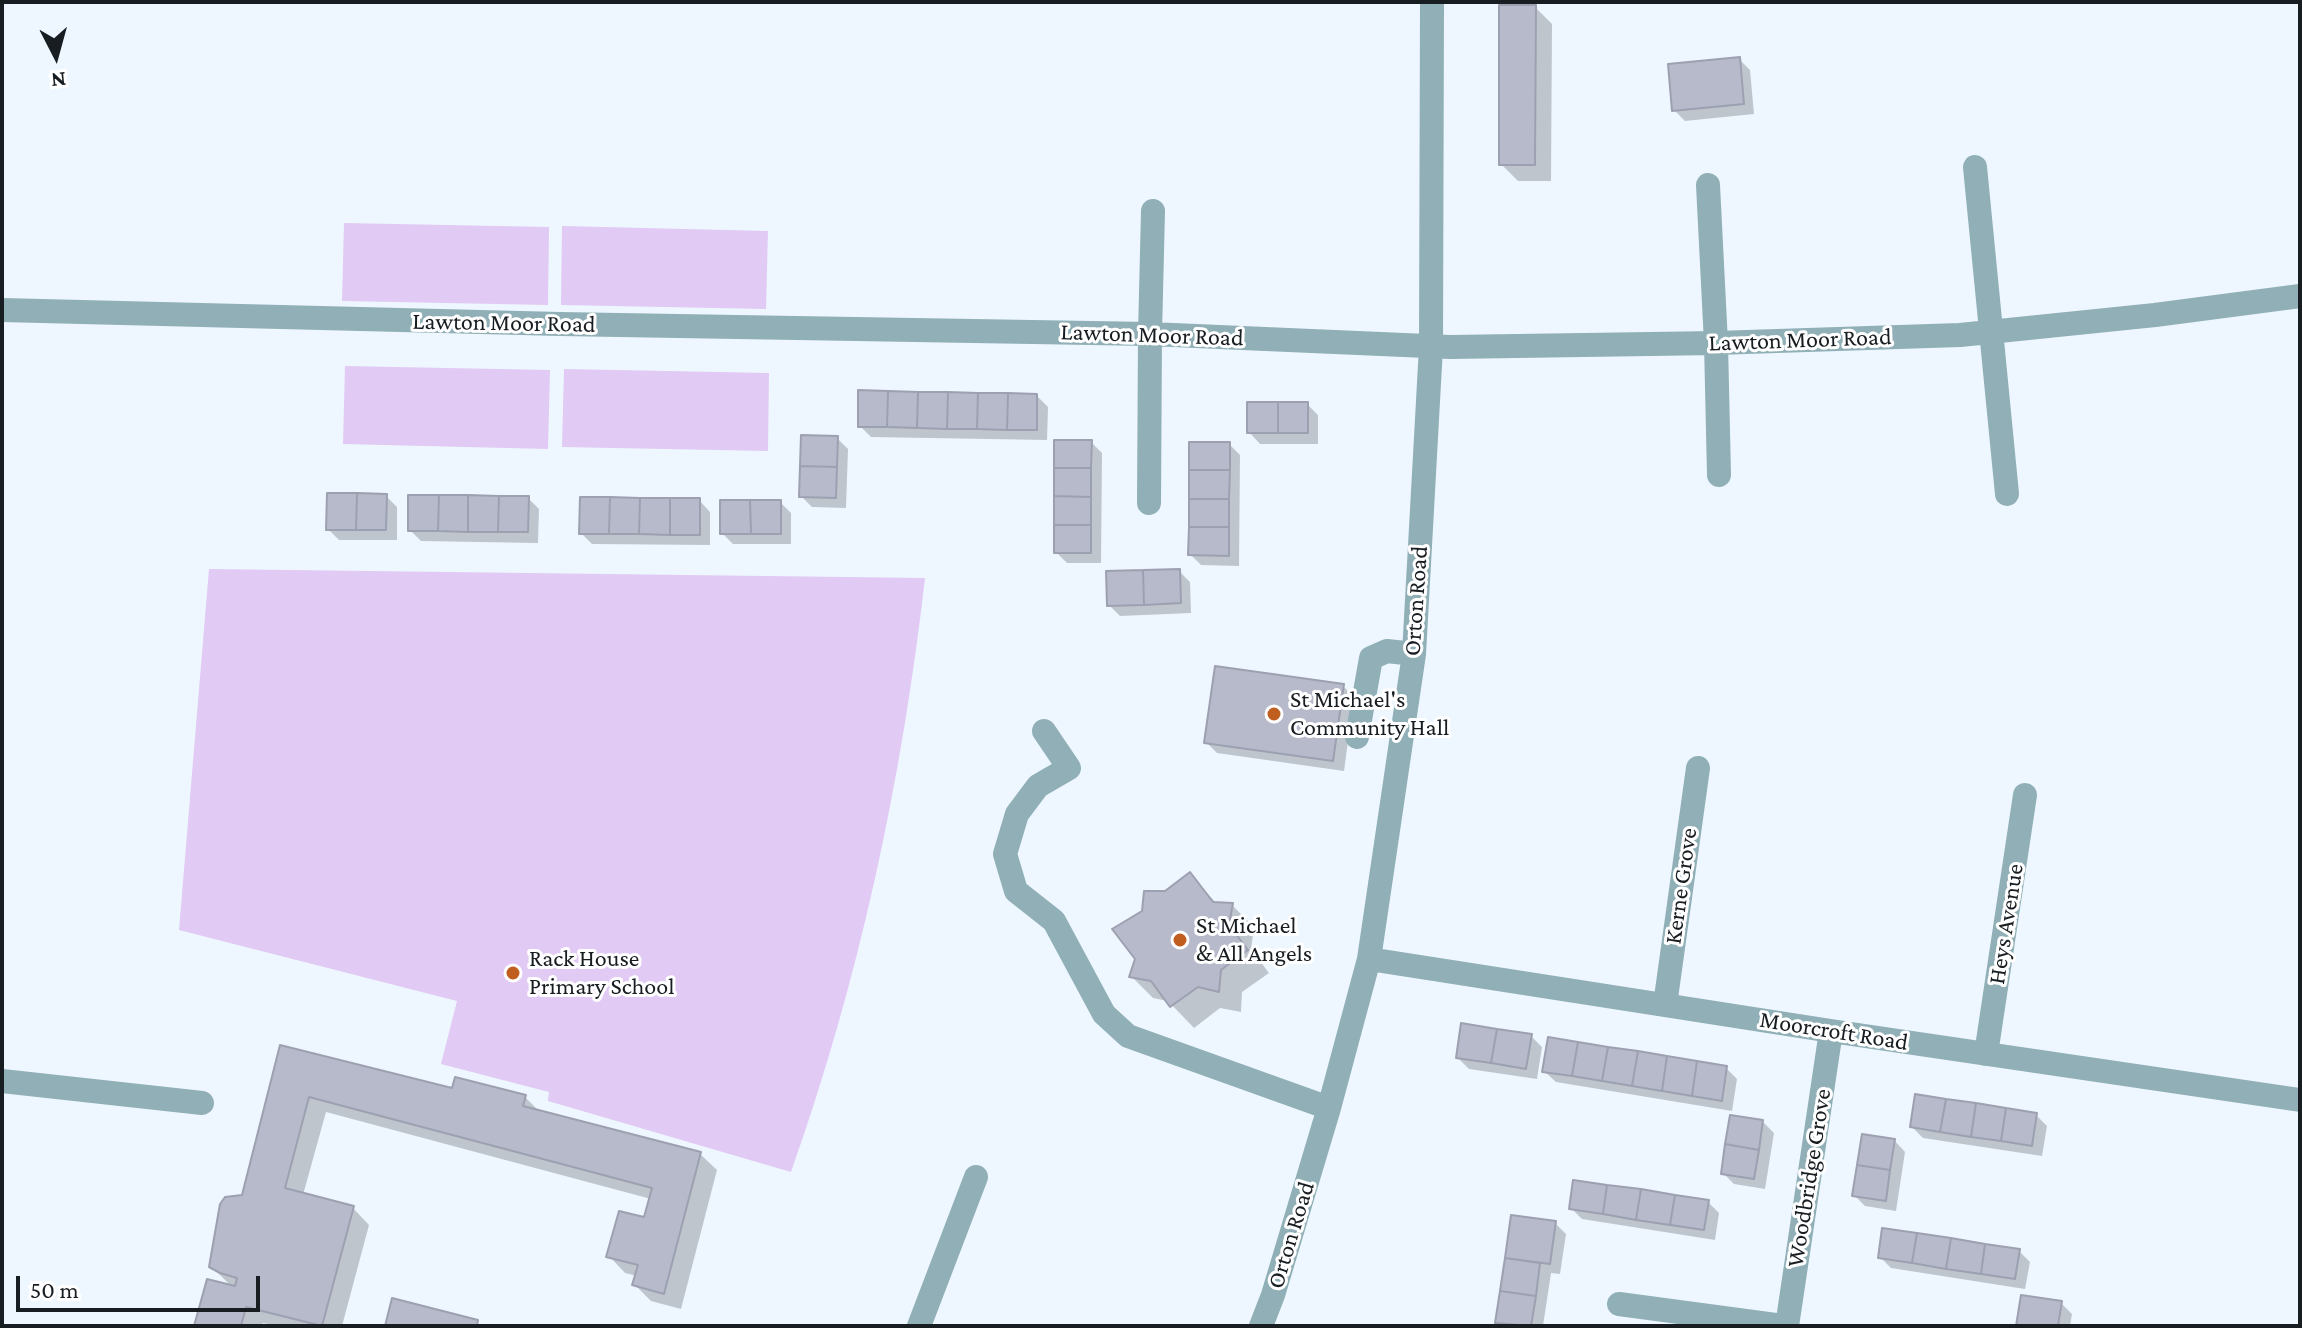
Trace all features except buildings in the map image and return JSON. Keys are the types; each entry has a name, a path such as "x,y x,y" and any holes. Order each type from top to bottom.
{"street":[{"name":"Orton Road","path":"1261,1326 1329,1108 1369,959 1414,654 1431,347 1432,2"},
{"path":"1975,167 2007,494"},
{"path":"1708,185 1719,475"},
{"path":"1149,503 1153,211"},
{"name":"Lawton Moor Road","path":"2,310 1150,334 1431,347 1716,343 1991,332 2300,296"},
{"path":"1357,737 1371,658 1387,651 1414,654"},
{"path":"1044,731 1069,768 1038,786 1017,814 1005,854 1016,891 1054,921 1104,1014 1128,1036 1329,1108"},
{"name":"Kerne Grove","path":"1665,1005 1698,768"},
{"name":"Heys Avenue","path":"1986,1054 2025,795"},
{"name":"Moorcroft Road","path":"1369,959 2300,1100"},
{"name":"Woodbridge Grove","path":"1785,1326 1831,1031"},
{"path":"2,1081 202,1103"},
{"path":"927,1324 976,1177"},
{"path":"1619,1304 1785,1326"}],"shaded area":[{"path":"344,223 549,227 548,305 342,301"},
{"path":"562,226 768,231 766,309 561,305"},
{"path":"345,366 550,370 548,449 343,444"},
{"path":"564,369 769,373 768,451 562,447"},
{"name":"Rack House Primary School","path":"209,569 925,578 904,729 875,879 837,1027 791,1172 548,1101 549,1092 441,1064 457,1001 179,930"}],"place":[{"name":"St Michael's Community Hall","path":"1274,714"},
{"name":"St Michael & All Angels","path":"1180,940"},
{"name":"Rack House Primary School","path":"513,973"}]}
